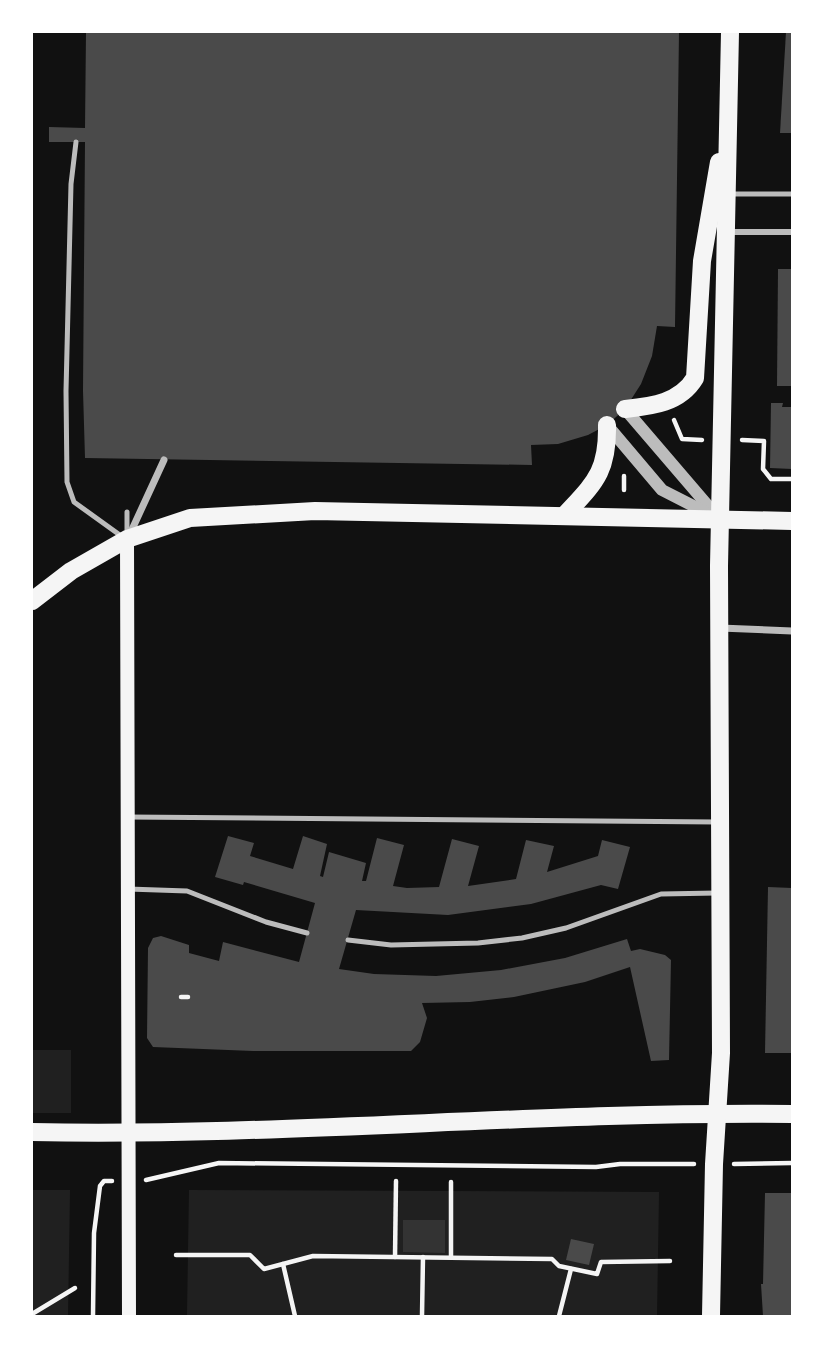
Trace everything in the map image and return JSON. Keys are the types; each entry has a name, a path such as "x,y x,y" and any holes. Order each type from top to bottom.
{"main road":[{"path":"711,1317 721,1053 720,520 730,32"},
{"path":"625,410 666,402 689,389 695,378 702,261 720,152 729,125"},
{"path":"564,516 593,485 600,472 607,452 607,425"},
{"path":"32,601 71,571 127,539 178,520 258,512 315,511 793,521"},
{"path":"127,539 129,1317"},
{"path":"32,1132 437,1124 629,1115 793,1114"}],"street":[{"path":"726,232 793,232"},
{"path":"625,410 720,520"},
{"path":"607,425 662,490 720,520"},
{"path":"127,539 164,460"},
{"path":"720,628 793,631"}],"lane":[{"path":"76,142 71,184 66,391 67,482 74,502 127,539"},
{"path":"727,194 793,194"},
{"path":"127,512 127,539"},
{"path":"128,817 720,822"},
{"path":"128,889 187,891 256,918 307,933"},
{"path":"348,940 412,946 522,938 566,928 661,894 720,893"}],"path":[{"path":"671,413 682,439 695,440"},
{"path":"751,440 764,441 763,469 771,479 793,479"},
{"path":"624,475 624,490"},
{"path":"181,997 188,996"},
{"path":"154,1180 176,1172 219,1163 596,1167 668,1164"},
{"path":"742,1164 793,1163"},
{"path":"93,1317 94,1223 100,1186 102,1182 110,1181"},
{"path":"395,1257 396,1181"},
{"path":"451,1257 452,1182"},
{"path":"176,1255 250,1255 264,1269 313,1256 552,1259 559,1266 597,1274 601,1262 670,1261"},
{"path":"422,1317 423,1257"},
{"path":"283,1264 295,1317"},
{"path":"559,1317 571,1269"},
{"path":"32,1314 75,1288"}],"shaded area":[{"path":"32,1050 71,1050 71,1113 32,1113"},
{"path":"32,1190 70,1190 68,1316 32,1316"},
{"path":"189,1190 659,1192 657,1316 187,1316"},
{"path":"403,1220 445,1220 445,1253 403,1252"}],"building":[{"path":"86,32 679,32 675,327 657,326 652,356 641,384 625,409 607,425 588,435 558,444 531,445 532,465 85,458 85,142 49,142 49,127 85,128"},
{"path":"786,32 792,32 792,133 780,133"},
{"path":"778,269 792,269 792,386 777,386"},
{"path":"771,403 783,403 782,407 792,407 792,469 770,468"},
{"path":"228,836 254,843 250,856 293,869 303,836 327,844 320,876 323,877 329,852 366,863 362,881 366,881 377,838 404,845 393,886 407,888 439,887 452,839 479,846 468,886 516,879 526,840 554,846 547,872 598,856 602,840 630,847 618,889 601,885 531,904 448,915 356,910 339,969 374,974 436,976 501,970 565,958 627,939 631,951 640,949 665,955 671,960 669,1060 651,1061 630,967 585,982 514,997 470,1002 422,1003 427,1018 420,1042 411,1051 253,1051 153,1047 147,1038 148,948 153,938 161,936 189,945 189,953 219,961 223,942 299,962 315,903 244,882 243,885 215,877"},
{"path":"768,887 792,888 792,1053 765,1053"},
{"path":"765,1193 792,1193 792,1316 763,1316 761,1284"},
{"path":"571,1239 594,1244 589,1265 566,1260"}]}
